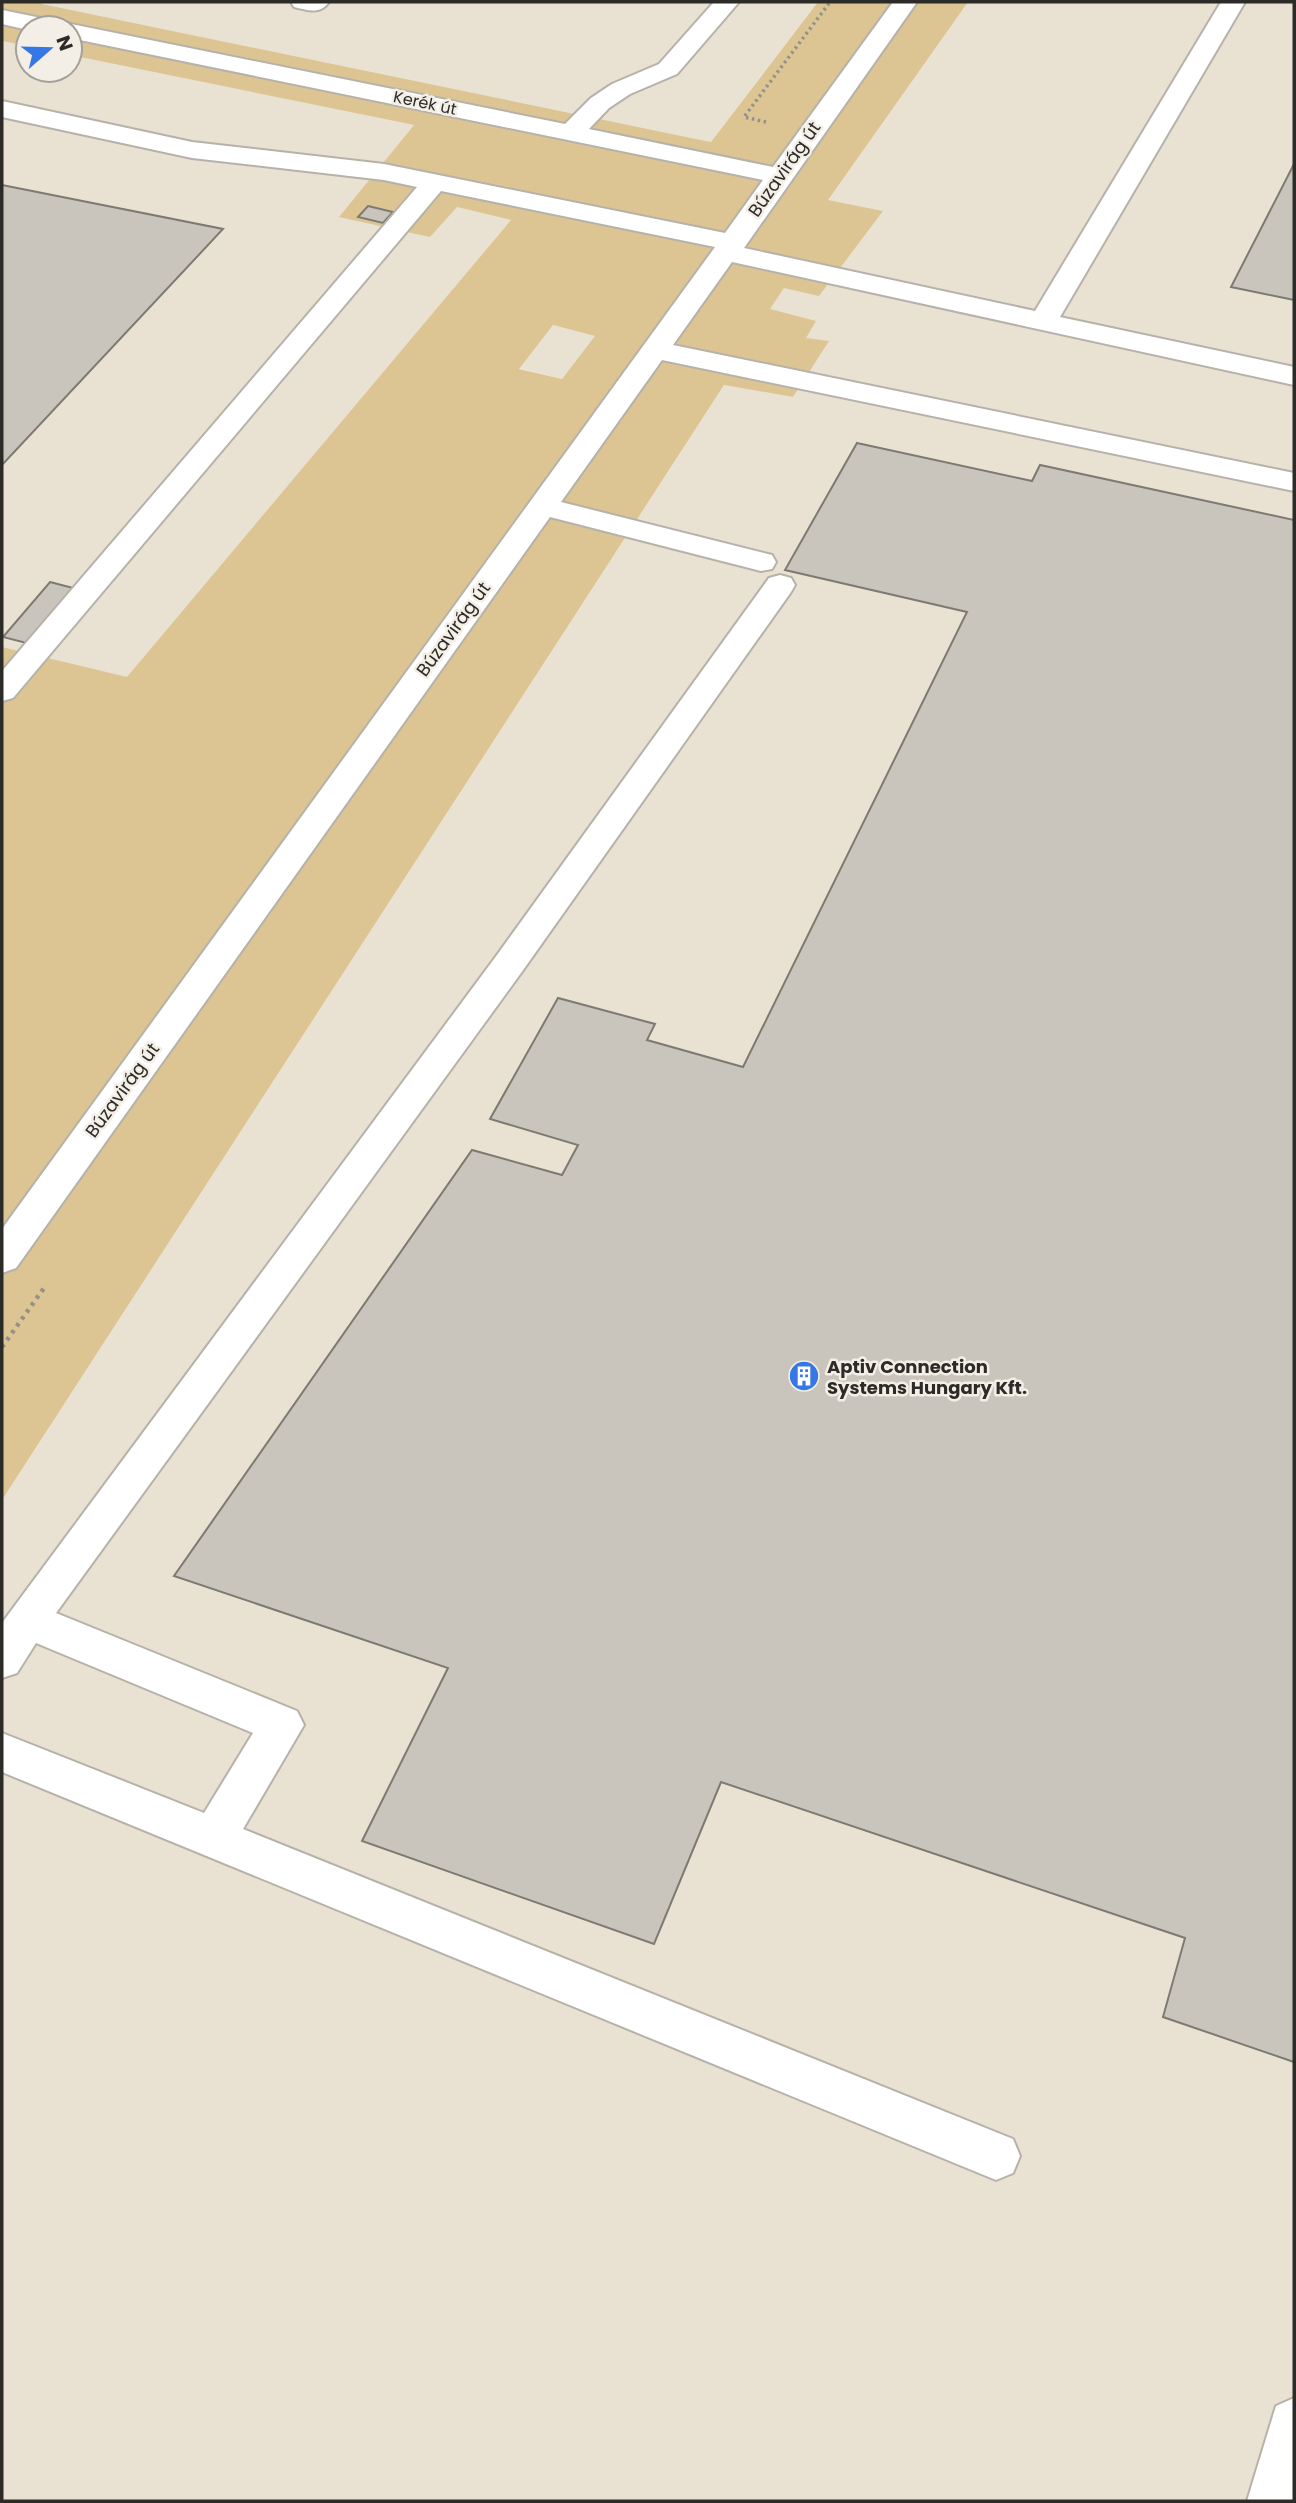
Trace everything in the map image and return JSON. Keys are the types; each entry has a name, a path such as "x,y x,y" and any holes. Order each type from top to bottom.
{"street":[{"path":"303,2 317,2"},
{"path":"570,133 600,103 621,89 668,69 727,2"},
{"name":"Búzavirág út","path":"2,1258 905,2"},
{"path":"1043,321 1233,2"},
{"name":"Kerék út","path":"84,34 780,176"},
{"path":"2,108 192,150 384,172 1294,376"},
{"path":"2,691 434,183"},
{"path":"654,350 1294,482"},
{"path":"2,1660 27,1620 501,975 770,573 542,506"},
{"path":"27,1620 282,1725 213,1839"},
{"path":"2,1752 996,2156"},
{"path":"1273,2501 1294,2424"}],"path":[{"path":"744,117 830,2"}],"shaded area":[{"path":"2,2 41,2 711,142 818,2 968,2 828,200 883,211 819,296 784,288 770,309 816,321 806,338 829,341 793,397 724,385 2,1500 2,647 127,677 511,220 457,207 430,237 339,217 414,125 84,58 84,14 14,14 14,43 2,41","holes":["553,325 595,336 562,379 519,369"]},
{"path":"41,2 818,2 711,142"},
{"path":"968,2 1294,2 1294,2501 2,2501 2,1500 724,385 794,397 805,338 815,321 769,310 784,288 882,211 827,200"},
{"path":"2,41 14,43 14,84 84,84 84,58 414,125 340,217 457,207 511,220 127,678 2,647"},
{"path":"553,325 596,336 562,379 518,368"}],"building":[{"path":"1294,164 1294,300 1231,287"},
{"path":"2,185 223,229 2,465"},
{"path":"368,206 393,212 383,223 358,217"},
{"name":"Aptiv Connection Systems Hungary Kft.","path":"857,443 1032,481 1040,465 1294,520 1294,2062 1163,2017 1185,1938 721,1782 654,1944 362,1841 448,1668 174,1576 472,1150 562,1175 578,1145 490,1119 558,998 655,1024 647,1040 743,1067 967,612 785,570"},
{"path":"50,582 81,590 34,645 3,637"}],"place":[{"name":"Aptiv Connection Systems Hungary Kft.","path":"804,1376"}]}
